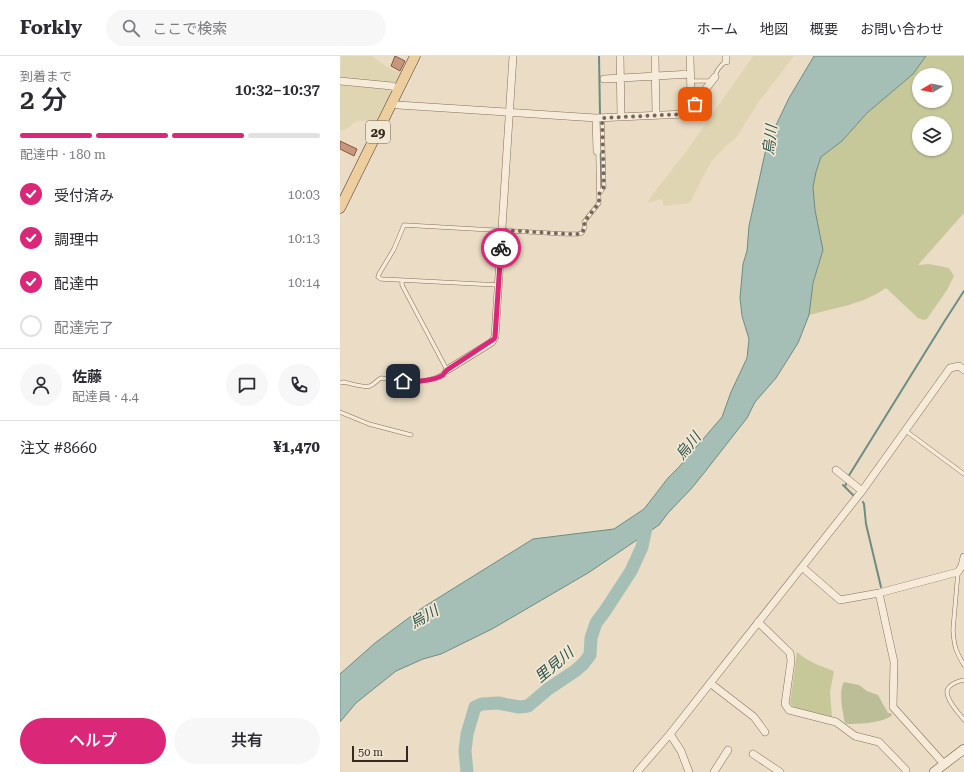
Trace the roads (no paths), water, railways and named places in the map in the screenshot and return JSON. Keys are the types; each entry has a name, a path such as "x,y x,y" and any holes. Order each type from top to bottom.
{"main road":[{"name":"29","path":"340,208 415,56"}],"street":[{"path":"447,370 495,337 512,56"},
{"path":"620,56 621,116"},
{"path":"655,56 656,114"},
{"path":"690,56 692,101 695,104"},
{"path":"604,79 656,75 691,77"},
{"path":"392,103 398,106 599,118 656,114 685,114 695,104 713,79"},
{"path":"340,81 392,86 398,89"},
{"path":"597,151 599,118"},
{"path":"637,772 670,734 862,491 950,368 959,366 964,370"},
{"path":"836,470 862,491"},
{"path":"802,568 840,600 879,593 958,572 962,566 964,557"},
{"path":"879,593 894,662 893,707 944,764"},
{"path":"758,622 790,653 791,661 785,704 789,710 836,722 855,736 879,742 906,770 906,772"},
{"path":"710,683 754,717 765,732"},
{"path":"670,734 681,751 689,772"},
{"path":"714,772 728,750"},
{"path":"934,772 964,750"},
{"path":"753,754 780,772"}],"lane":[{"path":"691,77 713,79 726,58"},
{"path":"599,118 604,187 599,194"},
{"path":"498,285 402,281 381,279 378,277 394,249 404,224 566,234 582,233 585,227 584,222 599,203 601,162 597,151"},
{"path":"340,383 344,382 368,386 372,385 381,378 408,382 426,380 442,375 447,370 402,285 402,281"},
{"path":"340,412 370,424 411,435"},
{"path":"905,430 964,474"},
{"path":"958,572 953,630 955,649 964,665"},
{"path":"964,680 950,685 947,689 949,700 964,720"}],"water":[{"name":"烏川","path":"814,56 926,56 917,68 912,68 912,75 867,113 842,141 821,157 813,187 815,210 823,250 813,283 809,315 798,343 776,378 755,402 747,418 704,473 659,525 588,573 492,629 441,654 423,659 396,671 356,703 340,722 340,674 375,643 422,608 533,539 614,529 644,509 668,478 722,417 731,392 747,358 749,339 742,316 740,298 743,264 747,251 749,226 767,144 789,98"}],"waterway":[{"path":"599,56 600,114"},
{"path":"600,121 601,189"},
{"path":"848,477 964,291"},
{"path":"845,487 847,481"},
{"path":"843,485 853,495"},
{"path":"863,502 866,524 881,587"},
{"name":"里見川","path":"467,772 465,751 467,734 475,707 482,704 498,703 519,707 528,706 548,689 575,671 590,655 591,638 596,623 631,571 642,547 648,518"}]}
